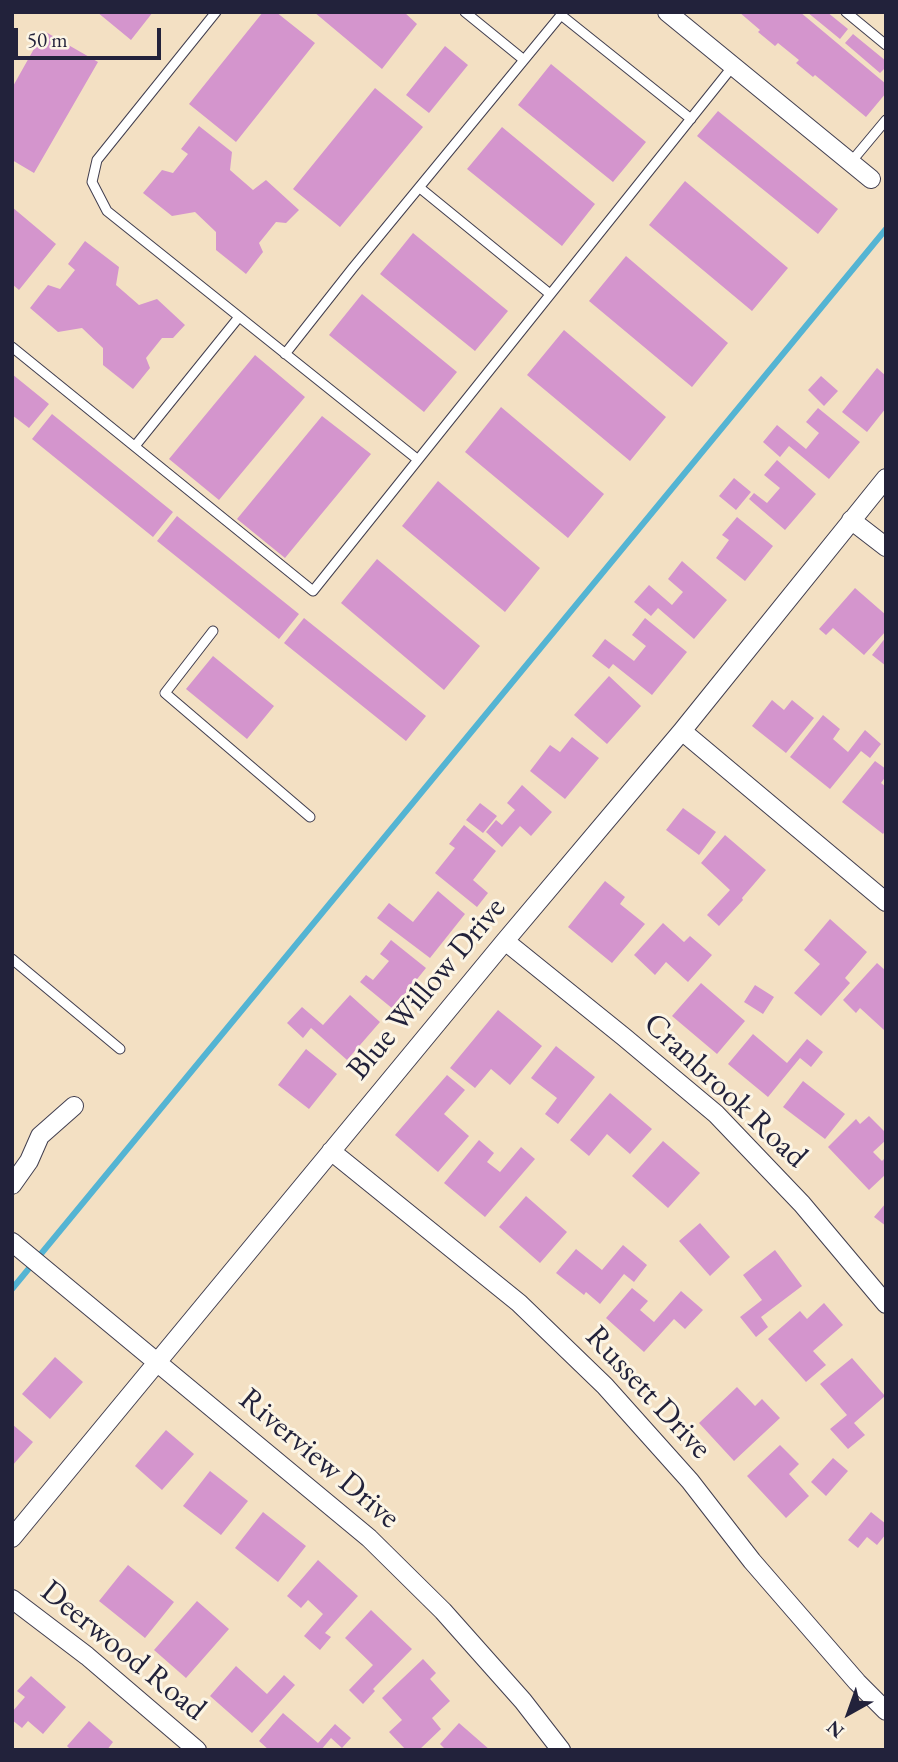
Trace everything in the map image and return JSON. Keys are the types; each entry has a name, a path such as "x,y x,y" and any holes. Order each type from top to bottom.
{"street":[{"path":"667,12 871,179"},
{"name":"Blue Willow Drive","path":"12,1538 682,731 886,478"},
{"path":"851,520 886,547"},
{"path":"682,731 886,902"},
{"name":"Cranbrook Road","path":"505,941 716,1114 802,1204 886,1304"},
{"path":"12,1185 29,1161 40,1136 74,1106"},
{"name":"Russett Drive","path":"331,1151 519,1303 605,1386 690,1481 752,1561 857,1682 886,1711"},
{"name":"Riverview Drive","path":"16,1244 369,1538 443,1611 523,1701 561,1750"},
{"name":"Deerwood Road","path":"12,1599 87,1657 197,1750"}],"lane":[{"path":"216,12 97,160 92,182 107,211 417,460"},
{"path":"465,12 524,60"},
{"path":"846,12 886,45"},
{"path":"285,354 561,15 691,119"},
{"path":"12,347 313,591 733,66"},
{"path":"851,162 886,120"},
{"path":"420,188 550,294"},
{"path":"135,446 239,317"},
{"path":"213,631 164,693 310,817"},
{"path":"12,958 120,1049"}],"building":[{"path":"97,12 153,12 131,40"},
{"path":"263,12 276,12 315,43 236,142 189,104"},
{"path":"314,12 404,12 417,24 382,69"},
{"path":"739,12 800,12 886,84 886,93 866,117 815,75 813,77 796,63 799,60 778,43 775,46 758,32 760,30"},
{"path":"807,12 827,12 848,29 840,39"},
{"path":"44,31 98,62 34,173 12,160 12,88"},
{"path":"853,34 886,61 886,67 880,73 845,43"},
{"path":"445,46 468,65 429,113 406,95"},
{"path":"551,64 646,142 613,182 518,105"},
{"path":"375,88 423,127 340,227 293,189"},
{"path":"718,111 838,209 818,234 697,136"},
{"path":"199,126 232,152 230,170 253,190 266,180 299,210 286,223 276,222 259,243 263,252 246,274 216,250 216,232 195,212 172,216 143,193 162,170 173,173 188,154 181,149"},
{"path":"502,127 595,204 562,246 467,169"},
{"path":"685,181 788,268 752,311 649,225"},
{"path":"12,207 56,244 19,290 12,284"},
{"path":"413,233 508,311 475,351 380,274"},
{"path":"85,241 119,267 116,285 139,305 157,299 185,325 173,338 162,338 146,358 150,368 133,389 103,365 103,348 82,328 58,332 30,308 48,285 60,289 75,270 68,264"},
{"path":"626,256 728,343 692,387 589,301"},
{"path":"362,294 457,372 424,412 329,335"},
{"path":"564,330 666,417 630,461 527,375"},
{"path":"255,355 305,397 219,500 169,459"},
{"path":"877,368 886,376 886,408 867,432 842,412"},
{"path":"12,374 49,404 29,428 12,415"},
{"path":"821,376 838,391 824,406 808,390"},
{"path":"501,407 604,494 568,538 465,452"},
{"path":"818,408 860,442 829,479 789,446 780,457 763,442 777,425 806,449 819,433 806,422"},
{"path":"52,414 173,512 153,537 32,439"},
{"path":"322,416 371,454 285,558 237,519"},
{"path":"777,460 816,494 785,530 749,499 754,493 767,503 780,488 764,475"},
{"path":"734,478 751,492 736,510 719,496"},
{"path":"438,481 540,568 505,612 402,526"},
{"path":"177,516 299,614 279,639 157,541"},
{"path":"737,517 773,546 745,581 716,558 729,540 722,535"},
{"path":"377,559 480,646 444,690 341,603"},
{"path":"682,561 727,600 694,639 658,608 651,616 634,602 649,585 672,605 683,592 668,579"},
{"path":"855,588 886,615 886,631 864,655 833,628 826,635 819,629"},
{"path":"304,618 426,716 406,741 284,643"},
{"path":"645,618 687,652 652,695 613,664 609,669 592,656 605,639 634,661 646,646 632,635"},
{"path":"886,637 886,666 872,655"},
{"path":"213,656 274,706 247,739 186,689"},
{"path":"609,676 641,706 607,744 574,715"},
{"path":"772,700 784,710 792,700 814,718 786,753 752,726"},
{"path":"823,715 840,729 833,739 848,752 865,730 881,744 870,758 861,751 830,789 790,757"},
{"path":"572,737 599,758 565,799 530,771 550,745 560,752"},
{"path":"875,761 886,769 886,776 881,783 886,787 886,830 883,834 842,802"},
{"path":"522,785 552,812 531,836 520,826 502,847 486,832 496,820 502,825 515,810 507,803"},
{"path":"480,803 497,816 483,833 466,820"},
{"path":"683,808 716,832 699,855 666,830"},
{"path":"464,825 496,851 473,880 488,893 477,907 435,873 455,848 449,844"},
{"path":"725,835 766,870 719,926 707,915 730,890 701,863"},
{"path":"605,881 625,897 620,904 645,924 612,963 568,927"},
{"path":"438,891 465,914 430,958 377,918 389,903 413,922"},
{"path":"830,919 867,952 845,978 850,983 821,1016 794,993 820,964 804,950"},
{"path":"663,923 684,942 690,936 712,955 688,982 666,962 655,975 634,955"},
{"path":"391,940 426,968 393,1009 360,982 366,975 373,980 389,961 380,954"},
{"path":"877,963 886,971 884,1030 860,1008 856,1013 843,1000"},
{"path":"701,983 745,1021 717,1054 672,1016"},
{"path":"755,985 774,997 763,1014 744,1002"},
{"path":"350,995 380,1022 347,1060 311,1028 303,1038 287,1023 302,1007 323,1025"},
{"path":"498,1010 542,1046 510,1085 491,1069 475,1088 450,1068"},
{"path":"753,1034 787,1063 807,1039 823,1052 811,1067 800,1058 768,1097 728,1064"},
{"path":"556,1046 595,1077 558,1124 545,1114 557,1098 531,1078"},
{"path":"306,1049 337,1074 309,1109 278,1085"},
{"path":"447,1075 465,1090 444,1114 469,1136 438,1172 395,1135"},
{"path":"803,1081 845,1114 825,1139 783,1107"},
{"path":"610,1093 652,1129 630,1154 607,1134 589,1156 570,1140"},
{"path":"869,1116 886,1133 886,1140 873,1152 882,1161 886,1157 886,1174 869,1190 828,1147 856,1119 860,1124"},
{"path":"479,1140 494,1153 487,1162 500,1172 521,1147 535,1159 485,1217 444,1183"},
{"path":"663,1141 700,1173 668,1208 632,1176"},
{"path":"526,1196 567,1232 540,1263 499,1227"},
{"path":"886,1203 886,1226 874,1217"},
{"path":"700,1223 730,1257 710,1276 679,1241"},
{"path":"623,1245 647,1265 634,1282 624,1274 600,1304 556,1273 576,1249 602,1270"},
{"path":"775,1250 802,1286 761,1317 768,1327 756,1337 740,1317 762,1300 743,1275"},
{"path":"632,1288 648,1301 640,1310 654,1322 681,1291 703,1310 685,1329 674,1319 644,1352 606,1318"},
{"path":"824,1303 843,1325 813,1351 826,1365 806,1382 768,1339 800,1311 807,1319"},
{"path":"55,1357 83,1382 50,1419 22,1394"},
{"path":"852,1358 885,1396 854,1423 865,1435 848,1449 830,1429 847,1415 820,1384"},
{"path":"737,1387 755,1406 762,1399 780,1418 734,1461 699,1423"},
{"path":"12,1424 33,1442 12,1466"},
{"path":"166,1430 194,1454 162,1490 135,1466"},
{"path":"780,1445 799,1464 789,1474 809,1496 786,1518 747,1476"},
{"path":"833,1458 848,1471 826,1496 811,1482"},
{"path":"210,1471 248,1501 221,1535 183,1506"},
{"path":"263,1512 306,1546 278,1582 235,1548"},
{"path":"871,1512 886,1524 886,1534 877,1545 867,1537 858,1548 848,1540"},
{"path":"318,1560 358,1596 325,1633 331,1637 320,1650 304,1636 323,1614 308,1600 301,1608 287,1596"},
{"path":"128,1565 174,1602 145,1638 99,1601"},
{"path":"197,1601 229,1629 186,1678 154,1650"},
{"path":"371,1610 412,1649 373,1689 375,1691 363,1704 349,1690 373,1665 345,1638"},
{"path":"423,1659 436,1673 430,1679 450,1701 432,1718 441,1729 419,1750 406,1750 389,1732 402,1720 382,1698"},
{"path":"236,1666 267,1694 284,1675 295,1685 252,1733 210,1696"},
{"path":"31,1676 66,1707 43,1734 28,1721 22,1728 12,1720 12,1712 25,1697 17,1691"},
{"path":"283,1713 318,1743 335,1724 351,1738 342,1748 331,1738 321,1750 269,1750 259,1741"},
{"path":"89,1721 113,1742 107,1750 71,1750 67,1746"},
{"path":"459,1723 490,1750 446,1750 440,1744"}],"waterway":[{"path":"12,1289 886,229"}]}
